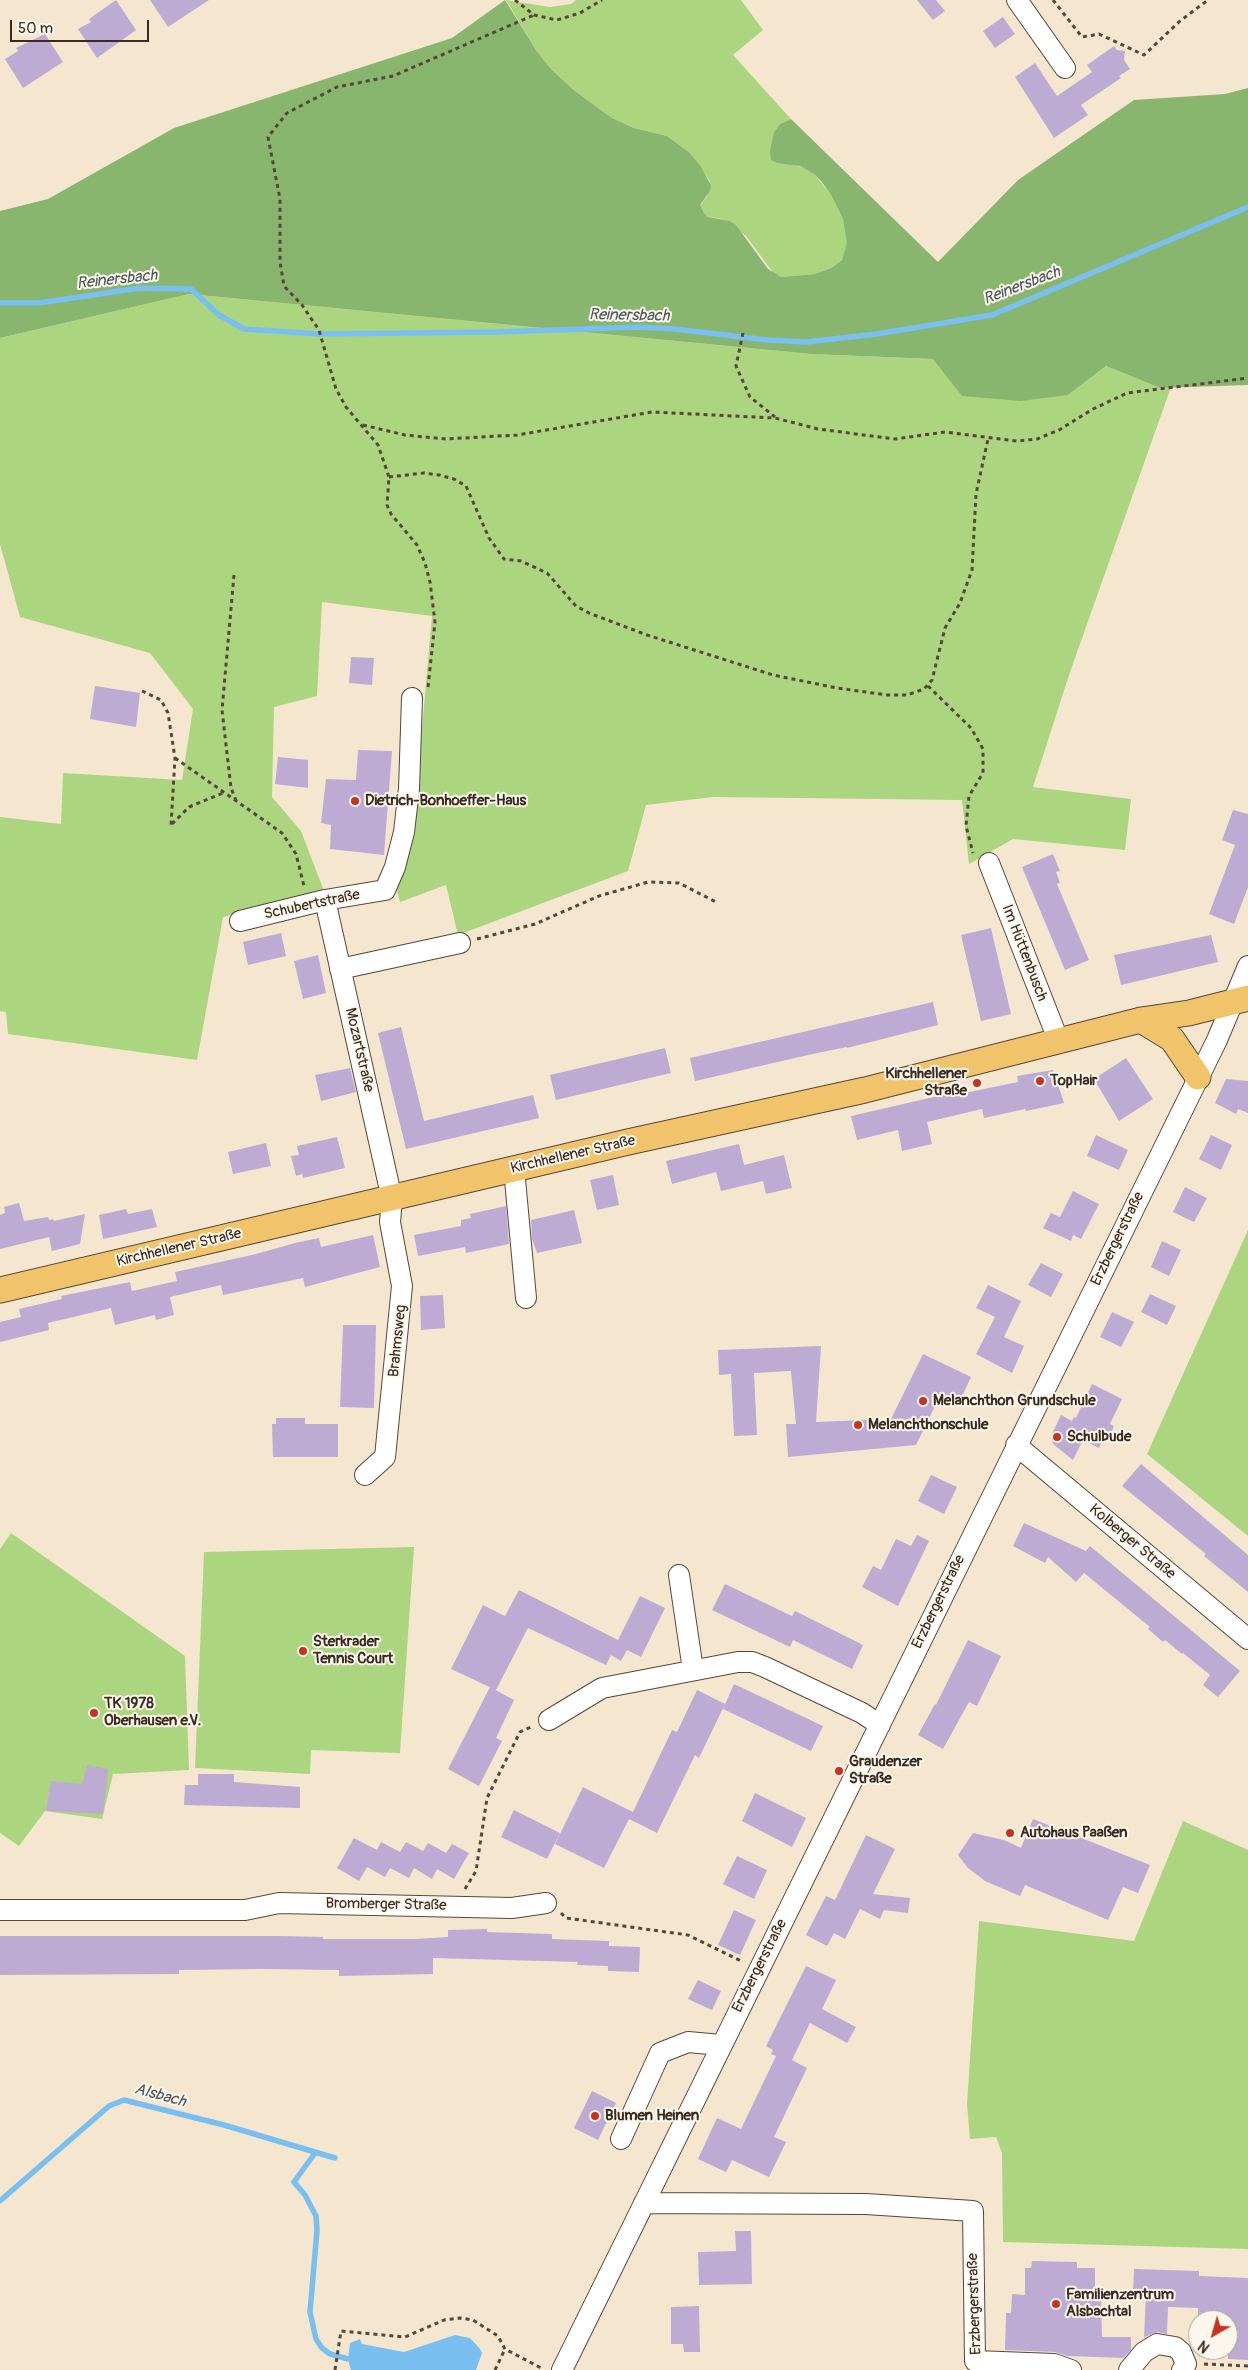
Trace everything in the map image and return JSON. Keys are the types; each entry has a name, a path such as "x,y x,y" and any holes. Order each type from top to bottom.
{"main road":[{"name":"Kirchhellener Straße","path":"0,1290 750,1114 865,1090 1141,1020 1189,1013 1241,1000"},
{"path":"1141,1020 1172,1039 1198,1077"}],"street":[{"path":"1017,0 1065,68"},
{"name":"Schubertstraße","path":"240,921 317,902 385,890 396,867 404,832 420,695"},
{"name":"Im Hüttenbusch","path":"989,863 1058,1042"},
{"name":"Mozartstraße","path":"317,902 340,969 392,1199"},
{"path":"340,969 460,942"},
{"name":"Erzbergerstraße","path":"562,2370 1198,1077 1241,1000 1248,966"},
{"path":"514,1169 526,1298"},
{"name":"Brahmsweg","path":"365,1475 385,1457 402,1300 401,1278 390,1222 392,1199"},
{"name":"Kolberger Straße","path":"1016,1445 1248,1639"},
{"path":"679,1575 694,1670"},
{"path":"548,1720 602,1688 738,1662 752,1662 862,1712 880,1725"},
{"name":"Bromberger Straße","path":"0,1910 245,1910 279,1903 512,1908 546,1903"},
{"path":"621,2139 660,2053 688,2042 721,2045"},
{"name":"Erzbergerstraße","path":"644,2203 866,2204 973,2211 975,2361 1054,2364 1070,2370"},
{"path":"1129,2370 1144,2352 1157,2344 1174,2347 1181,2352 1184,2367"}],"path":[{"path":"515,0 534,15 557,20 580,13 602,0"},
{"path":"1053,0 1082,38 1099,34 1144,55 1180,20 1208,0"},
{"path":"420,695 435,622 430,582 425,563 417,545 391,514 387,497 389,477 378,445 361,425 336,389 319,330 302,305 284,286 280,262 280,199 268,138 287,113 337,87 393,76 534,15"},
{"path":"743,333 736,366 750,397 775,418"},
{"path":"361,425 405,435 446,439 517,435 652,412 775,418 818,429 868,437 895,439 945,432 988,439 1017,441 1037,439 1127,393 1248,378"},
{"path":"389,477 424,473 454,479 466,486 489,538 504,559 521,561 539,568 552,579 576,606 639,632 773,675 836,688 887,695 907,695 928,686 935,673 945,628 960,603 972,570 976,494 988,439"},
{"path":"234,575 222,710 231,788 237,803"},
{"path":"928,686 971,728 983,749 983,773 969,796 966,826 973,853 989,863"},
{"path":"142,691 161,700 168,713 175,758 171,825 189,807 223,792"},
{"path":"175,758 282,833 296,854 317,902"},
{"path":"460,942 535,924 599,896 648,882 679,882 716,902"},
{"path":"454,1906 476,1871 484,1806 520,1732 548,1720"},
{"path":"546,1903 566,1918 688,1935 759,1969"},
{"path":"335,2370 336,2349 341,2331 405,2337 444,2320 460,2318 473,2320 498,2336 505,2349 546,2370"},
{"path":"495,2370 505,2349"},
{"path":"1184,2367 1248,2366"}],"green space":[{"path":"505,0 536,50 552,70 575,91 612,118 634,128 667,136 689,152 701,167 711,185 710,191 700,205 704,213 708,217 730,221 736,225 768,269 781,277 815,274 831,268 842,260 847,243 843,219 831,195 821,181 814,174 800,166 777,163 771,160 770,151 774,132 780,124 791,119 938,262 1018,180 1134,100 1225,94 1248,88 1248,385 1160,388 1106,366 1068,395 1021,401 962,396 933,359 811,354 189,294 0,338 0,211 48,199 174,128 452,38"},
{"path":"506,0 550,7 571,4 576,0 741,0 763,30 733,55 791,119 780,124 774,132 773,141 777,163 793,164 806,169 814,174 831,195 843,219 847,237 847,250 842,260 831,268 815,274 781,277 774,274 746,236 722,219 708,217 704,213 700,206 707,196 710,181 689,152 667,136 634,128 612,118 575,91 552,70 536,50"},
{"path":"189,294 811,354 933,359 1068,395 1106,366 1160,388 1171,387 1069,675 1033,787 1131,799 1125,850 1013,839 969,864 962,800 713,797 646,805 628,871 458,935 446,885 400,902 395,884 415,808 432,616 322,602 317,696 274,707 272,797 301,831 324,891 223,917 197,1060 8,1034 6,1012 0,1011 0,817 61,824 63,773 182,780 193,709 150,653 20,617 0,544 0,338"},
{"path":"1248,1230 1248,1536 1147,1454"},
{"name":"TK 1978 Oberhausen e.V.","path":"11,1533 185,1656 189,1770 113,1774 102,1819 45,1811 19,1846 0,1833 0,1549"},
{"name":"Sterkrader Tennis Court","path":"414,1547 400,1753 311,1750 310,1774 195,1768 204,1552"},
{"path":"1183,1821 1248,1850 1248,2249 1003,2242 1002,2153 996,2137 970,2139 967,2104 979,1921 1134,1941"}],"water":[{"path":"455,2335 470,2338 480,2349 482,2353 476,2370 351,2370 350,2367 348,2359 350,2343 360,2339 362,2344 404,2352"}],"building":[{"path":"116,0 136,30 97,58 78,29 91,22 89,19"},
{"path":"150,0 209,0 168,27"},
{"path":"917,0 936,0 945,11 933,20"},
{"path":"1003,17 1015,34 995,48 983,31"},
{"path":"45,34 63,62 23,88 5,59 18,51 16,48"},
{"path":"1114,46 1117,50 1125,51 1124,60 1130,69 1119,76 1121,78 1081,105 1088,115 1054,138 1015,77 1035,63 1057,96 1092,72 1087,65"},
{"path":"351,657 374,658 372,685 349,683"},
{"path":"95,686 140,693 136,727 90,719"},
{"name":"Dietrich-Bonhoeffer-Haus","path":"358,750 392,751 384,855 330,849 331,825 321,823 326,779 356,780"},
{"path":"278,757 308,760 308,788 275,784"},
{"path":"1233,810 1248,814 1248,887 1234,924 1209,914 1235,845 1222,840"},
{"path":"1053,854 1060,871 1056,872 1060,883 1057,884 1089,960 1065,970 1022,867"},
{"path":"991,928 1011,1014 981,1021 961,935"},
{"path":"281,933 286,956 248,965 243,942"},
{"path":"1211,935 1218,962 1121,985 1114,955"},
{"path":"318,955 326,993 303,999 294,961"},
{"path":"933,1002 938,1025 847,1048 695,1081 690,1058"},
{"path":"401,1027 424,1121 533,1095 539,1118 406,1149 378,1033"},
{"path":"665,1048 671,1073 556,1100 550,1075"},
{"path":"1126,1058 1153,1099 1119,1121 1094,1079"},
{"path":"350,1068 356,1092 321,1101 315,1075"},
{"path":"1053,1070 1064,1103 984,1118 982,1109 927,1122 932,1144 902,1151 898,1130 857,1140 851,1116 964,1090 965,1093 1018,1082 1017,1076"},
{"path":"1226,1079 1248,1081 1248,1113 1238,1109 1236,1114 1215,1103"},
{"path":"1096,1135 1128,1150 1119,1170 1087,1156"},
{"path":"1211,1135 1232,1145 1221,1170 1199,1159"},
{"path":"337,1137 345,1168 303,1178 302,1174 296,1176 291,1156 299,1155 297,1146"},
{"path":"266,1143 271,1166 233,1174 228,1152"},
{"path":"739,1144 744,1165 784,1155 792,1188 766,1194 763,1181 721,1191 716,1172 672,1184 666,1161"},
{"path":"613,1175 619,1205 597,1210 590,1180"},
{"path":"1185,1187 1207,1198 1194,1222 1173,1212"},
{"path":"1073,1191 1099,1204 1081,1239 1073,1235 1071,1241 1043,1228 1051,1213 1060,1217"},
{"path":"19,1203 24,1221 48,1217 49,1220 53,1219 54,1221 85,1214 80,1244 52,1251 49,1237 0,1249 0,1215 5,1213 4,1207"},
{"path":"506,1206 509,1244 466,1253 465,1247 418,1256 414,1235 461,1226 461,1220 471,1218 470,1214"},
{"path":"126,1209 128,1214 152,1209 157,1227 103,1239 99,1215"},
{"path":"574,1210 582,1243 537,1253 532,1239 531,1220"},
{"path":"373,1235 380,1267 305,1287 303,1278 223,1295 221,1285 170,1297 174,1315 156,1320 155,1315 115,1325 111,1308 48,1323 49,1330 0,1342 0,1322 21,1317 19,1309 62,1299 61,1296 130,1282 132,1291 177,1281 175,1272 256,1254 295,1243 319,1238 321,1247"},
{"path":"1162,1241 1181,1250 1169,1276 1151,1267"},
{"path":"1041,1263 1063,1274 1051,1297 1028,1285"},
{"path":"988,1285 1021,1301 1004,1337 1024,1346 1012,1373 976,1354 995,1317 976,1308"},
{"path":"1150,1294 1176,1306 1167,1325 1141,1312"},
{"path":"443,1295 445,1328 421,1330 420,1296"},
{"path":"1112,1312 1134,1322 1121,1347 1100,1337"},
{"path":"343,1325 376,1325 374,1408 340,1407"},
{"name":"Melanchthon Grundschule","path":"821,1346 816,1422 891,1419 923,1354 971,1377 958,1405 946,1399 943,1405 937,1402 916,1445 788,1457 786,1424 796,1424 791,1371 754,1373 757,1435 734,1436 731,1374 719,1375 718,1350"},
{"path":"1092,1384 1122,1399 1110,1424 1114,1426 1107,1442 1103,1439 1099,1448 1083,1440 1073,1460 1053,1444 1051,1436 1061,1415 1072,1421 1074,1417 1076,1418"},
{"path":"276,1418 305,1418 305,1424 338,1424 338,1457 273,1457 272,1424 276,1424"},
{"path":"1141,1464 1248,1555 1248,1592 1204,1556 1206,1554 1122,1486"},
{"path":"931,1475 957,1487 944,1514 918,1501"},
{"path":"1024,1523 1086,1551 1090,1546 1240,1671 1218,1697 1203,1685 1210,1675 1165,1640 1163,1642 1148,1629 1150,1627 1084,1573 1076,1582 1048,1557 1045,1563 1013,1546"},
{"path":"917,1535 929,1541 898,1606 862,1587 873,1566 881,1570 896,1539 911,1546"},
{"path":"725,1584 792,1616 795,1611 863,1645 852,1669 793,1640 790,1647 712,1610"},
{"path":"519,1590 618,1640 640,1596 665,1608 641,1657 627,1650 621,1661 611,1655 606,1665 528,1628 496,1690 451,1669 483,1605 505,1616"},
{"path":"968,1640 1001,1656 977,1706 969,1702 943,1749 918,1735 936,1705"},
{"path":"734,1684 823,1726 811,1751 723,1709"},
{"path":"490,1687 514,1700 496,1738 502,1741 479,1786 448,1769"},
{"path":"697,1690 725,1704 699,1758 695,1755 657,1833 629,1819 604,1868 555,1844 583,1787 633,1812 672,1730 677,1732"},
{"path":"87,1765 108,1769 103,1814 46,1811 51,1781 82,1784"},
{"path":"198,1774 234,1774 234,1782 300,1787 300,1808 184,1805 185,1785 198,1785"},
{"path":"755,1793 806,1818 792,1847 742,1821"},
{"path":"514,1810 560,1833 547,1859 501,1837"},
{"path":"1033,1819 1150,1865 1138,1893 1123,1887 1108,1920 1025,1885 1020,1896 985,1881 968,1868 958,1855 973,1833 1004,1840 1021,1848"},
{"path":"866,1835 895,1849 873,1894 910,1898 908,1913 884,1910 880,1919 860,1909 845,1939 834,1933 827,1946 806,1935 826,1896 835,1900"},
{"path":"354,1838 377,1850 381,1842 400,1852 406,1842 423,1851 428,1843 446,1853 452,1844 469,1853 454,1879 437,1869 432,1879 414,1868 409,1878 390,1868 385,1877 367,1867 359,1881 337,1868"},
{"path":"737,1856 767,1870 754,1899 723,1884"},
{"path":"734,1910 756,1920 740,1955 718,1945"},
{"path":"487,1929 487,1932 552,1934 552,1939 609,1941 609,1946 640,1947 639,1972 608,1971 608,1966 577,1965 578,1962 433,1958 433,1974 339,1976 339,1970 262,1969 179,1970 179,1974 0,1975 0,1936 279,1936 323,1937 323,1939 415,1939 448,1937 448,1930"},
{"path":"806,1966 836,1980 822,2009 856,2027 847,2043 810,2023 792,2060 807,2068 774,2137 786,2142 769,2177 732,2160 726,2172 698,2159 717,2118 741,2129 776,2056 771,2054 773,2050 766,2046"},
{"path":"698,1980 721,1991 712,2010 688,1999"},
{"name":"Blumen Heinen","path":"592,2091 616,2103 598,2140 574,2128"},
{"path":"735,2231 751,2231 752,2284 699,2285 698,2252 736,2251"},
{"name":"Familienzentrum Alsbachtal","path":"1032,2261 1077,2262 1077,2268 1095,2268 1095,2296 1101,2296 1102,2337 1131,2337 1131,2350 1123,2358 1067,2356 1055,2352 1005,2350 1006,2313 1011,2313 1012,2294 1025,2295 1025,2268 1031,2268"},
{"path":"1134,2269 1199,2271 1199,2276 1248,2278 1248,2360 1238,2360 1238,2310 1198,2310 1198,2308 1168,2307 1167,2334 1158,2332 1144,2337 1146,2292 1133,2292"},
{"path":"699,2306 700,2352 684,2352 683,2344 671,2344 671,2307"}],"waterway":[{"name":"Reinersbach","path":"0,303 39,303 140,288 191,289 219,315 244,329 320,334 497,332 638,327 806,342 877,334 992,315 1248,207"},
{"name":"Alsbach","path":"0,2201 109,2106 124,2100 224,2125 335,2158"},
{"name":"Alsbach","path":"315,2153 294,2182 305,2195 316,2216 317,2230 310,2312 316,2339 322,2348 330,2354 348,2359"}],"place":[{"name":"Dietrich-Bonhoeffer-Haus","path":"355,801"},
{"name":"TopHair","path":"1040,1081"},
{"name":"Kirchhellener Straße","path":"977,1083"},
{"name":"Melanchthon Grundschule","path":"923,1401"},
{"name":"Melanchthonschule","path":"858,1425"},
{"name":"Schulbude","path":"1057,1437"},
{"name":"Sterkrader Tennis Court","path":"303,1651"},
{"name":"TK 1978 Oberhausen e.V.","path":"94,1713"},
{"name":"Graudenzer Straße","path":"839,1771"},
{"name":"Autohaus Paaßen","path":"1010,1833"},
{"name":"Blumen Heinen","path":"595,2116"},
{"name":"Familienzentrum Alsbachtal","path":"1056,2304"}]}
